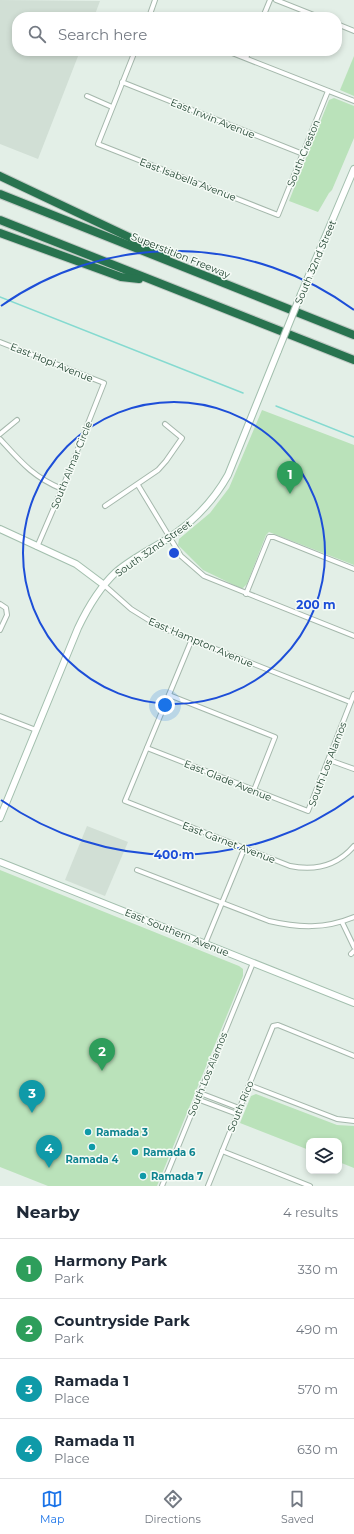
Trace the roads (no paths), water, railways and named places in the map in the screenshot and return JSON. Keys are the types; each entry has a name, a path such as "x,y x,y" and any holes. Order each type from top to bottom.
{"highway":[{"path":"0,176 236,288"},
{"name":"Superstition Freeway","path":"0,194 354,335"},
{"path":"0,220 354,360"},
{"path":"0,233 121,277 150,280"}],"street":[{"path":"151,12 155,0"},
{"path":"265,12 270,0"},
{"path":"276,0 306,12"},
{"path":"342,26 354,31"},
{"path":"87,96 112,107 133,56"},
{"path":"241,56 354,101"},
{"name":"East Irwin Avenue","path":"122,82 304,154"},
{"name":"South Creston","path":"278,214 304,154 328,91"},
{"name":"East Isabella Avenue","path":"112,107 98,144 278,214"},
{"name":"South 32nd Street","path":"0,818 81,621 104,585 126,564 170,538 200,513 220,488 228,475 354,169"},
{"name":"East Hopi Avenue","path":"0,342 104,383"},
{"name":"South Almar Circle","path":"37,547 62,489 104,383"},
{"path":"0,434 17,420"},
{"path":"105,506 138,485 166,462 182,438 165,424"},
{"path":"0,439 27,469 44,482 62,489"},
{"path":"138,485 181,556 204,576 354,636"},
{"name":"East Hampton Avenue","path":"0,530 76,564 145,619 350,702"},
{"path":"246,594 269,537 274,537 354,569"},
{"path":"0,604 6,608 7,613 0,630"},
{"path":"147,748 192,639"},
{"name":"South Los Alamos","path":"308,811 354,694"},
{"path":"169,695 276,737 254,790"},
{"path":"0,716 36,730"},
{"name":"East Glade Avenue","path":"147,748 308,811"},
{"name":"East Garnet Avenue","path":"147,748 125,802 290,866 305,869 321,867 334,862 346,855 354,846"},
{"path":"329,760 354,769"},
{"path":"205,944 245,848"},
{"name":"East Southern Avenue","path":"0,862 354,1003"},
{"path":"137,870 286,925 312,927 342,922 354,917"},
{"path":"342,922 354,948"},
{"name":"South Los Alamos","path":"162,1186 253,963"},
{"name":"South Rico","path":"208,1186 273,1026 278,1025 354,1056"},
{"path":"249,1085 337,1119 354,1121"},
{"path":"200,1093 239,1108"},
{"path":"197,1099 237,1114"},
{"path":"222,1151 310,1186"}],"waterway":[{"path":"0,297 243,393"},
{"path":"276,406 354,437"}],"place":[{"name":"Harmony Park","path":"290,494"},
{"name":"Countryside Park","path":"102,1071"},
{"name":"Ramada 1","path":"32,1113"},
{"name":"Ramada 3","path":"88,1132"},
{"name":"Ramada 4","path":"92,1147"},
{"name":"Ramada 6","path":"135,1152"},
{"name":"Ramada 11","path":"49,1168"},
{"name":"Ramada 7","path":"143,1176"}]}
